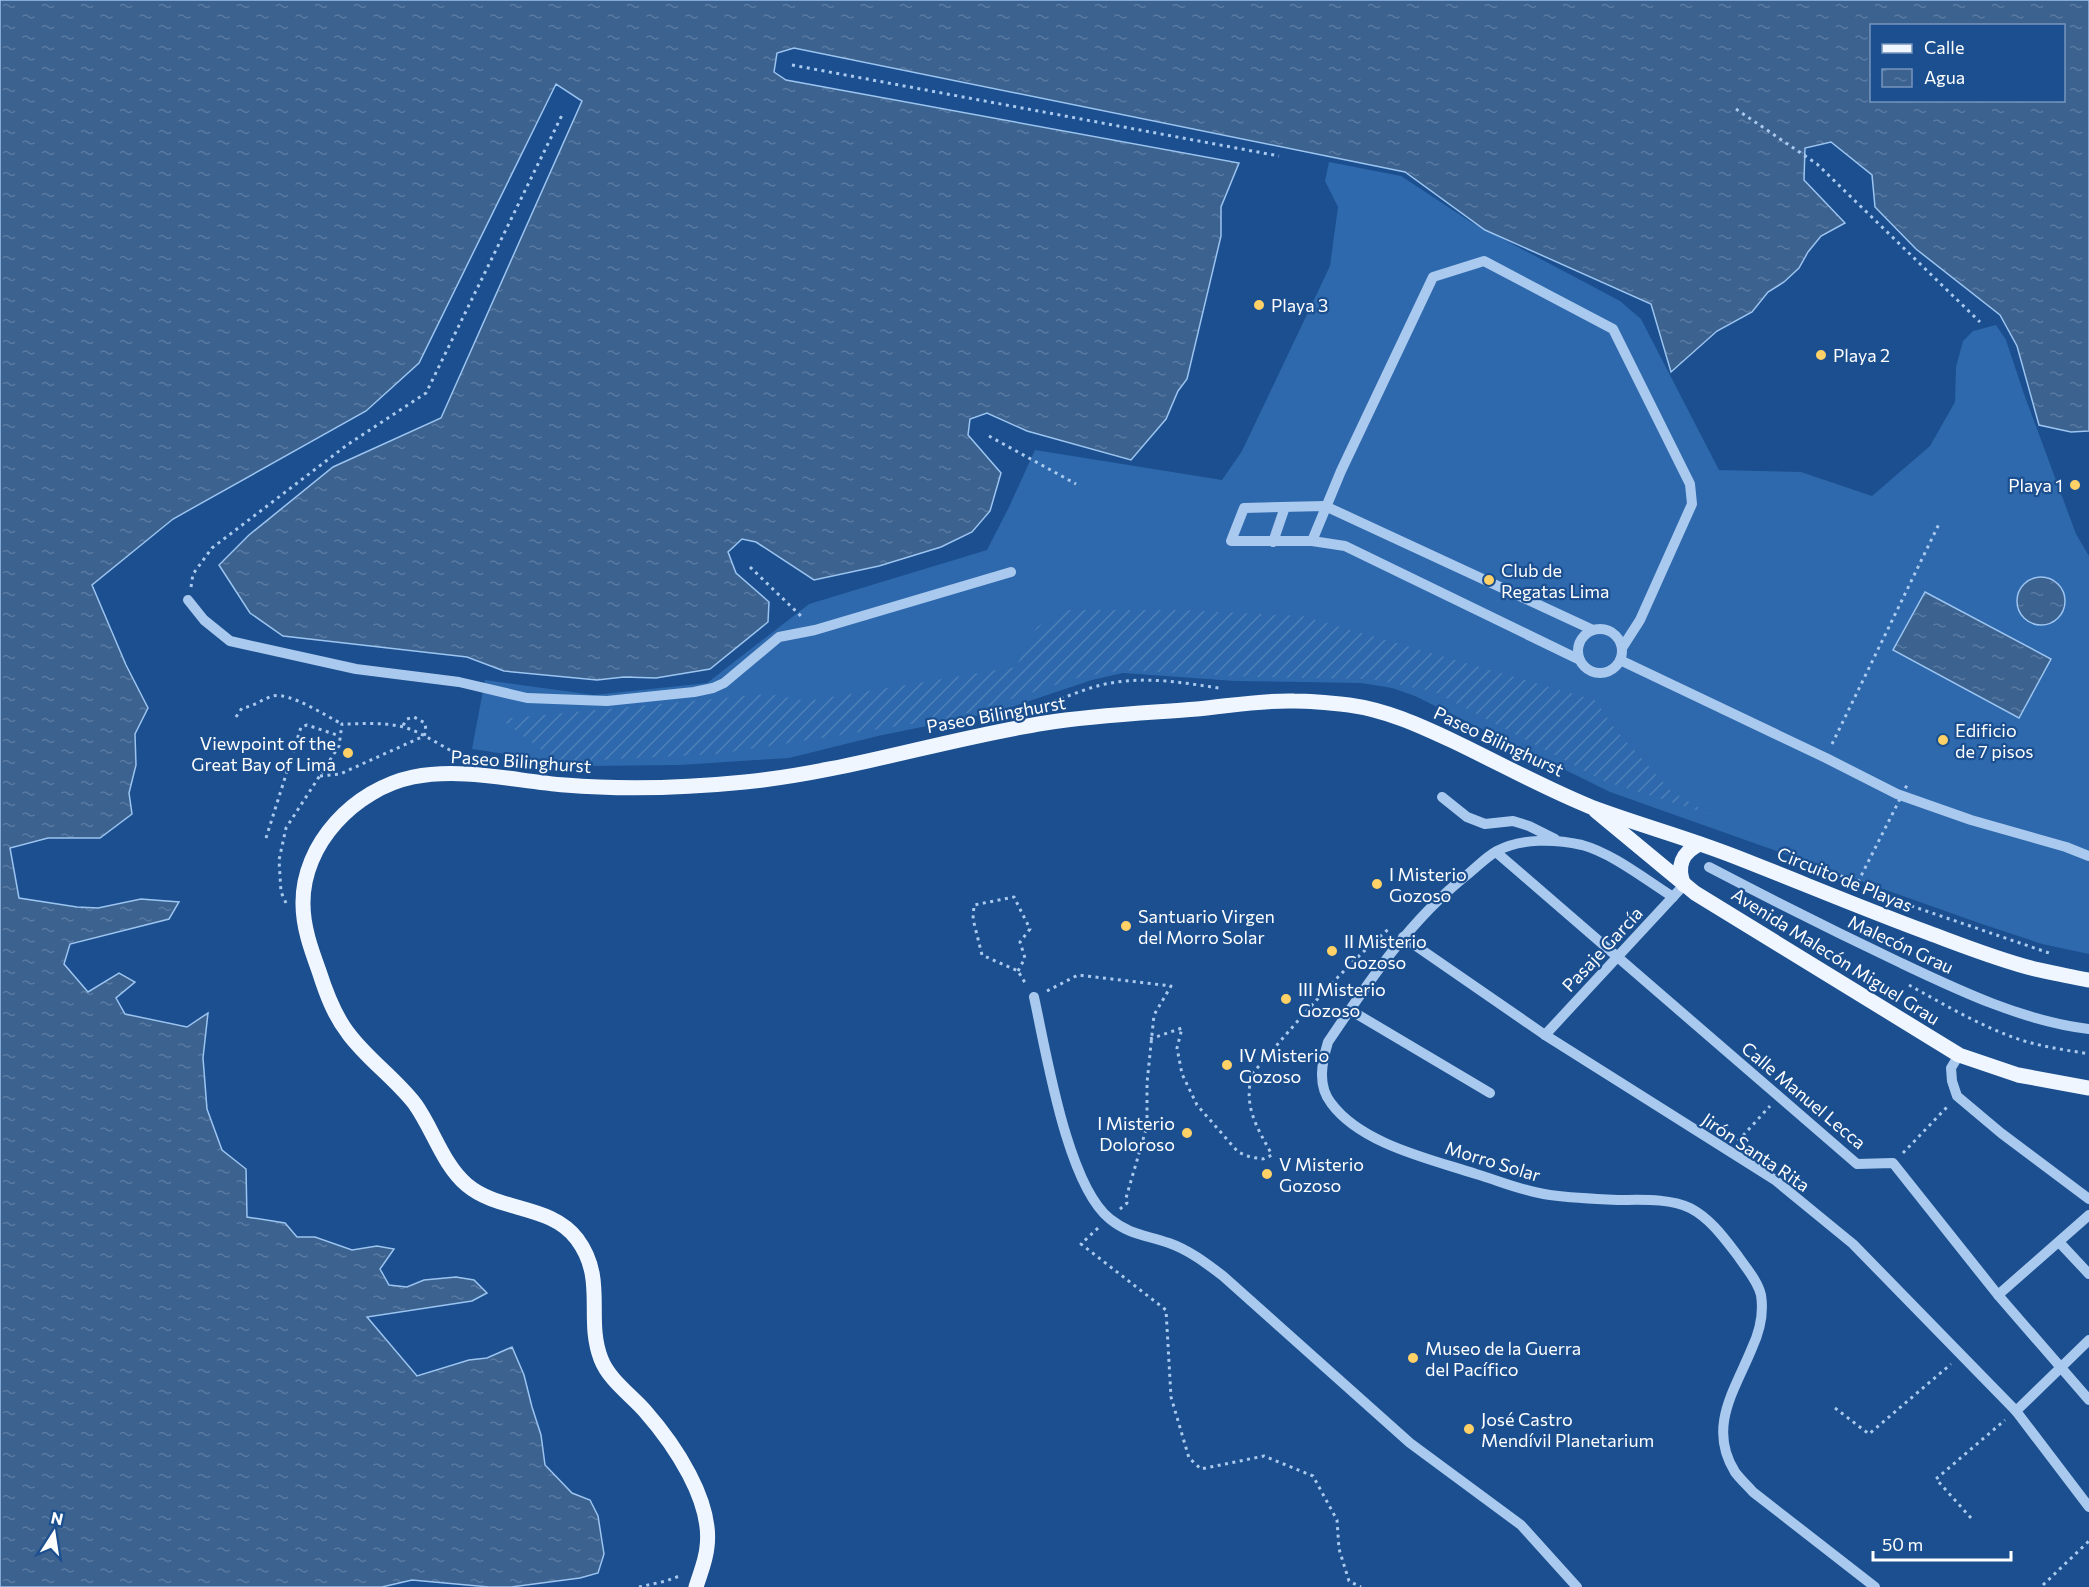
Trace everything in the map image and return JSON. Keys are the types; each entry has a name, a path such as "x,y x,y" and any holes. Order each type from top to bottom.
{"main road":[{"name":"Paseo Bilinghurst","path":"696,1587 708,1544 706,1522 694,1486 670,1441 642,1407 607,1371 598,1353 592,1264 581,1245 572,1231 555,1219 492,1200 469,1188 451,1169 416,1106 397,1082 349,1036 330,1003 304,922 302,896 307,871 316,849 327,832 348,812 371,794 391,784 415,777 447,774 570,785 653,788 752,782 835,768 918,748 1048,722 1293,700 1354,706 1406,719 1589,806"},
{"name":"Circuito de Playas","path":"1589,806 1700,844 1963,946 2031,968 2089,980"},
{"name":"Avenida Malecón Miguel Grau","path":"1589,806 1684,885 1959,1055 2018,1075 2089,1088"},
{"path":"1684,885 1680,876 1682,860 1693,847 1700,844"}],"street":[{"path":"1312,541 1325,506 1433,277 1484,261 1613,329 1690,484 1692,504 1640,620 1610,670 1603,673 1589,670 1580,660 1345,546 1312,541 1231,541 1244,508 1325,506 1593,630"},
{"path":"1273,542 1285,507"},
{"path":"188,600 204,621 230,641 356,669 459,682 527,698 607,701 714,688 724,683 778,637 815,630 1011,572"},
{"path":"1580,660 1578,646 1581,639 1593,630 1599,629 1611,633 1616,637 1621,654 1897,794 1971,820 2089,856"},
{"path":"1442,797 1467,817 1485,824 1513,821 1529,826 1557,841"},
{"name":"Morro Solar","path":"1673,897 1606,855 1584,846 1557,841 1530,842 1496,852 1446,891 1403,937 1328,1042 1322,1062 1322,1079 1329,1101 1344,1117 1368,1133 1405,1150 1546,1194 1670,1203 1690,1208 1707,1220 1728,1243 1753,1279 1760,1293 1763,1314 1759,1334 1723,1418 1724,1446 1729,1460 1736,1473 1753,1492 1875,1587"},
{"name":"Calle Manuel Lecca","path":"1496,852 1857,1164 1893,1163"},
{"name":"Malecón Grau","path":"1709,867 1797,914 1946,984 2016,1012 2067,1026 2089,1029"},
{"name":"Pasaje García","path":"1545,1035 1684,885"},
{"name":"Jirón Santa Rita","path":"1403,937 1545,1035 1775,1180 1853,1244 2016,1411 2089,1507"},
{"path":"1034,997 1064,1127 1089,1193 1108,1218 1132,1233 1169,1243 1196,1256 1224,1276 1410,1443 1521,1525 1577,1587"},
{"path":"1350,1010 1490,1093"},
{"path":"1959,1055 1950,1068 1957,1096 2001,1133 2089,1199"},
{"path":"1893,1163 1998,1295 2089,1400"},
{"path":"1998,1295 2089,1215"},
{"path":"2059,1242 2089,1274"},
{"path":"2016,1411 2089,1340"}],"path":[{"path":"792,65 1279,156"},
{"path":"1736,109 1817,164 1980,322"},
{"path":"188,600 193,574 212,548 347,445 426,393 563,113"},
{"path":"989,436 1076,484"},
{"path":"1826,758 1939,524"},
{"path":"750,567 815,630"},
{"path":"1043,706 1116,682 1170,681 1222,690 1210,693"},
{"path":"236,717 242,708 275,695 290,698 342,724 402,727 462,757"},
{"path":"402,727 407,719 418,717 425,723 424,736"},
{"path":"288,910 281,892 279,860 286,828 339,746 342,724"},
{"path":"266,838 301,727 307,725 340,736"},
{"path":"320,776 340,774 424,736"},
{"path":"1803,862 1858,882 1907,785"},
{"path":"1014,897 1030,929 1020,942 1025,958 1018,971 982,955 973,918 974,905 1014,897"},
{"path":"1892,899 2059,956"},
{"path":"1150,1039 1182,1028 1177,1048 1182,1074 1197,1105 1238,1152 1263,1159 1272,1155 1255,1122 1249,1101 1248,1089 1252,1074 1328,987 1361,953 1399,920"},
{"path":"1034,997 1078,975 1171,986 1154,1015 1147,1083 1147,1126 1126,1198 1127,1203 1081,1244 1166,1310 1171,1397 1189,1458 1202,1469 1264,1456 1313,1476 1337,1520 1339,1549 1349,1581 1361,1587"},
{"path":"1893,1163 1957,1096"},
{"path":"1728,1150 1779,1097"},
{"path":"1835,1408 1869,1434 1960,1356"},
{"path":"1971,1518 1936,1479 2016,1411"},
{"path":"2043,1585 2089,1541"},
{"path":"639,1587 666,1581 703,1566"}],"shaded area":[{"name":"Club de Regatas Lima","path":"1329,162 1401,176 1471,222 1620,301 1641,319 1719,470 1801,472 1872,496 1930,446 1955,402 1956,367 1963,341 1973,331 1996,325 2006,340 2076,534 2089,556 2089,954 2042,944 1979,923 1610,792 1415,696 1392,688 1361,683 1235,681 1123,673 1092,680 1000,711 878,736 789,758 680,765 584,766 472,749 485,680 594,695 707,683 809,604 987,550 1035,450 1222,480 1242,451 1330,266 1338,207 1325,181"},
{"path":"1067,610 1181,610 1302,616 1595,700 1615,729 1671,791 1709,814 1604,781 1435,692 1371,679 1254,677 1123,670 1080,677 955,717 718,754 557,762 501,719 768,694 807,701 1016,667 1037,627"}],"water":[{"path":"0,0 2089,0 2089,431 2071,432 2039,425 2017,346 2000,315 1916,249 1875,207 1872,175 1831,142 1805,148 1804,180 1845,223 1821,236 1799,268 1784,282 1768,292 1752,312 1717,331 1671,372 1651,304 1485,230 1405,172 794,48 777,53 774,72 786,80 1239,163 1221,207 1221,236 1187,379 1178,391 1166,419 1131,460 1027,431 987,413 970,419 968,435 1001,473 990,511 972,532 941,547 879,566 814,580 756,542 742,539 728,552 736,573 769,602 768,622 710,669 656,678 624,677 597,680 504,671 467,657 283,636 250,613 219,565 249,535 333,467 441,418 582,101 556,84 419,363 366,411 173,519 92,585 126,665 148,708 135,734 136,765 129,793 132,814 100,838 48,838 10,848 19,898 98,908 141,899 179,902 169,919 70,944 64,964 88,992 119,973 135,982 116,998 125,1014 187,1027 208,1013 203,1058 207,1109 222,1150 246,1169 247,1217 285,1223 297,1237 315,1237 352,1250 377,1246 394,1249 380,1269 389,1285 407,1287 424,1280 456,1277 474,1280 487,1293 472,1301 367,1317 417,1376 469,1360 487,1358 512,1347 524,1375 541,1435 545,1465 572,1493 590,1500 598,1516 604,1554 598,1573 580,1578 511,1587 412,1580 382,1587 0,1587"},
{"path":"2041,577 2058,584 2065,601 2058,618 2041,625 2024,618 2017,601 2024,584"},
{"path":"1925,592 2051,659 2019,718 1893,650"}],"place":[{"name":"Playa 3","path":"1259,305"},
{"name":"Playa 2","path":"1821,355"},
{"name":"Playa 1","path":"2075,485"},
{"name":"Club de Regatas Lima","path":"1489,580"},
{"name":"Edificio de 7 pisos","path":"1943,740"},
{"name":"Viewpoint of the Great Bay of Lima","path":"348,753"},
{"name":"I Misterio Gozoso","path":"1377,884"},
{"name":"Santuario Virgen del Morro Solar","path":"1126,926"},
{"name":"II Misterio Gozoso","path":"1332,951"},
{"name":"III Misterio Gozoso","path":"1286,999"},
{"name":"IV Misterio Gozoso","path":"1227,1065"},
{"name":"I Misterio Doloroso","path":"1187,1133"},
{"name":"V Misterio Gozoso","path":"1267,1174"},
{"name":"Museo de la Guerra del Pacífico","path":"1413,1358"},
{"name":"José Castro Mendívil Planetarium","path":"1469,1429"}]}
